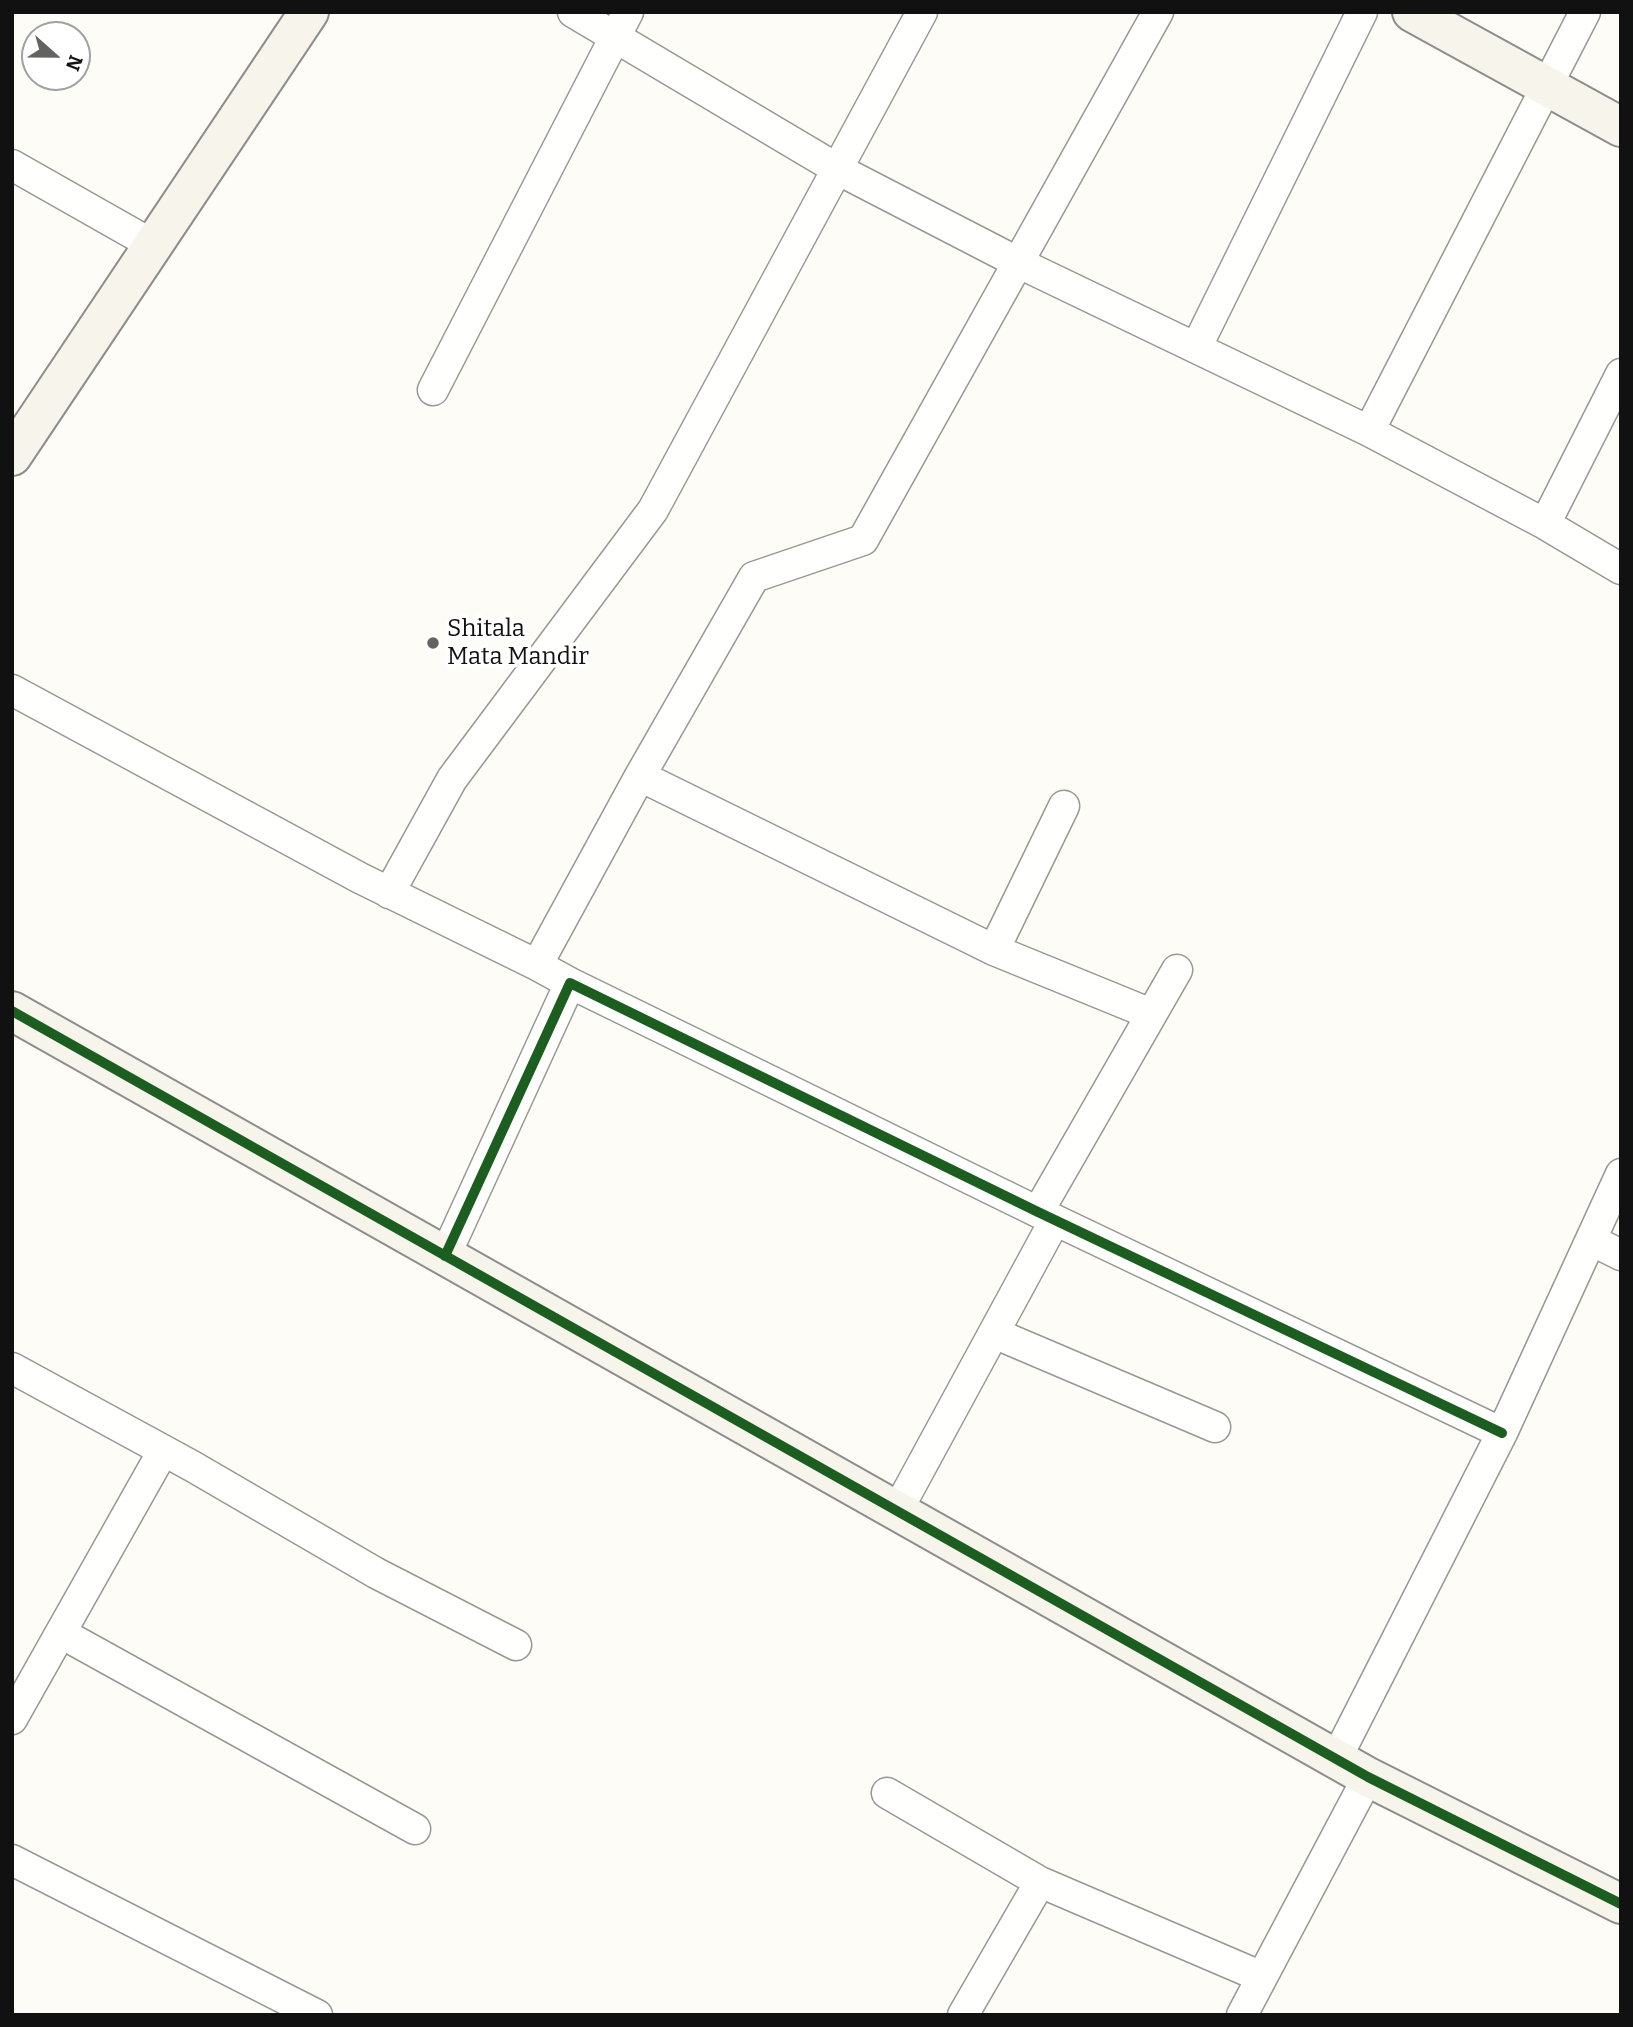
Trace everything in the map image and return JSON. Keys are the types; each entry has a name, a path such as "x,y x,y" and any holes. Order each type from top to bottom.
{"street":[{"path":"12,456 309,12"},
{"path":"573,12 621,24 839,170 1017,262 1369,430 1545,524 1621,569"},
{"path":"390,893 452,779 653,510 922,12"},
{"path":"537,965 640,776 754,577 863,540 1158,12"},
{"path":"1196,348 1362,12"},
{"path":"1412,12 1621,127"},
{"path":"1369,430 1585,12"},
{"path":"433,390 621,24"},
{"path":"12,165 153,245"},
{"path":"1545,524 1621,374"},
{"path":"12,690 390,893 570,983 1047,1216 1502,1433"},
{"path":"640,776 995,950 1151,1014"},
{"path":"995,950 1064,806"},
{"path":"897,1511 994,1333 1047,1216 1151,1014 1177,970"},
{"path":"445,1255 570,983"},
{"path":"12,1011 1352,1768 1621,1904"},
{"path":"1242,2015 1262,1977 1352,1768 1621,1174"},
{"path":"1591,1240 1621,1255"},
{"path":"994,1333 1215,1427"},
{"path":"12,1368 376,1573 516,1645"},
{"path":"12,1719 163,1451"},
{"path":"61,1633 415,1829"},
{"path":"887,1793 1040,1882 1262,1977"},
{"path":"12,1860 317,2015"},
{"path":"963,2015 1040,1882"}],"cycle path":[{"path":"445,1256 570,983 1038,1212 1502,1433"},
{"path":"12,1011 1368,1777 1621,1904"}],"place":[{"name":"Shitala Mata Mandir","path":"433,643"}]}
